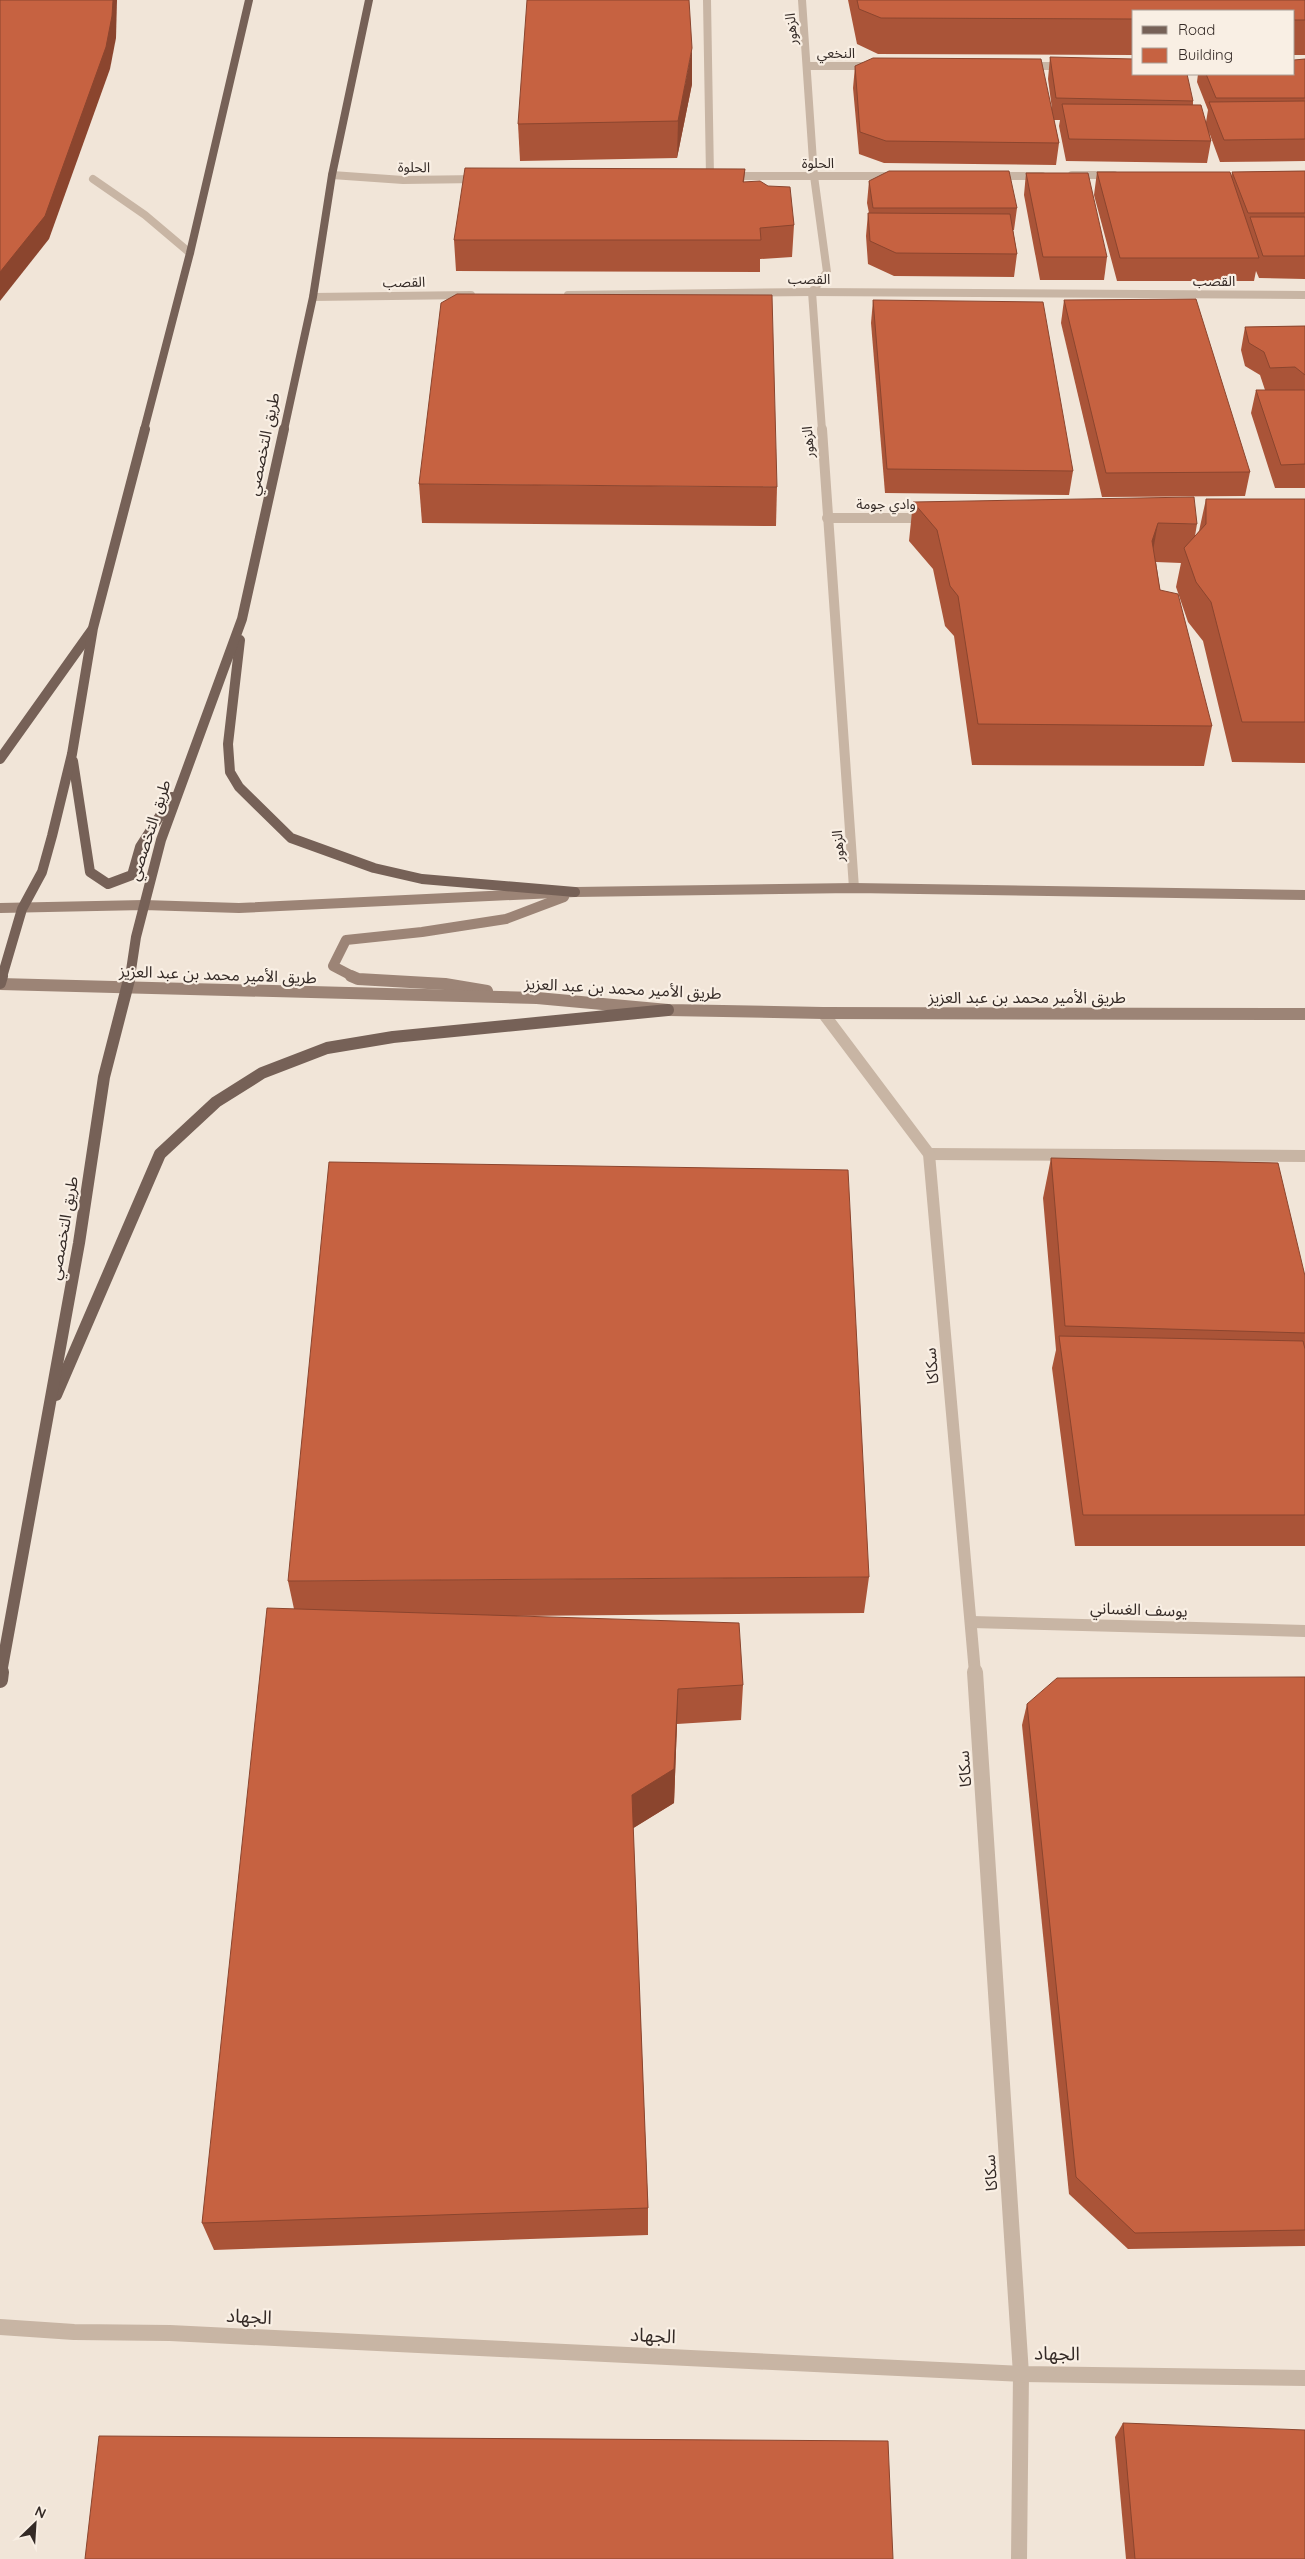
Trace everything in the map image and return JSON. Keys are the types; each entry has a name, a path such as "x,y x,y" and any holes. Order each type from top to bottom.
{"main road":[{"path":"0,983 22,909 42,872 72,754 93,628 190,253 249,0"},
{"name":"طريق التخصصي","path":"0,1680 79,1243 104,1077 128,987 136,937 162,840 242,619 313,297 332,175 369,0"},
{"path":"242,619 228,744 230,772 239,787 264,814 291,838 374,868 422,879 575,892"},
{"path":"0,759 93,628"},
{"path":"72,754 90,872 108,884 132,875 140,847 185,775"},
{"path":"0,908 144,905 239,908 575,892 854,888 1305,895"},
{"path":"537,998 445,984 358,979 333,966 346,940 422,932 506,919 575,892"},
{"name":"طريق الأمير محمد بن عبد العزيز","path":"0,983 226,992 537,998 668,1010 823,1013 1305,1014"},
{"path":"46,1418 160,1154 216,1102 262,1073 327,1048 393,1037 668,1010"}],"street":[{"path":"707,0 710,176"},
{"name":"الزهور","path":"802,0 814,176 827,272 812,292 854,888"},
{"name":"النخعي","path":"808,66 887,66"},
{"path":"1015,66 1074,66"},
{"name":"الحلوة","path":"332,175 403,180 492,179"},
{"path":"1060,176 1118,175"},
{"name":"الحلوة","path":"700,176 902,176"},
{"path":"981,176 1050,176"},
{"path":"93,179 145,215 190,253"},
{"name":"القصب","path":"554,295 812,292 1305,295"},
{"name":"القصب","path":"313,297 485,295"},
{"name":"وادي جومة","path":"827,518 937,518"},
{"path":"823,1013 929,1154 1305,1156"},
{"name":"سكاكا","path":"929,1154 972,1622 1020,2374 1019,2559"},
{"name":"يوسف الغساني","path":"972,1622 1305,1631"},
{"name":"الجهاد","path":"0,2327 74,2332 180,2333 1020,2374 1305,2378"}],"building":[{"path":"0,0 113,0 106,47 45,216 0,272"},
{"path":"527,0 689,0 692,48 678,121 518,124"},
{"path":"857,0 1305,0 1305,20 1295,20 1295,10 1132,10 1132,19 881,18 859,9"},
{"path":"1050,57 1132,59 1132,75 1187,75 1193,101 1056,98"},
{"path":"873,58 1041,59 1059,143 886,141 860,132 855,66"},
{"path":"1305,59 1305,98 1216,98 1206,75 1295,75 1295,60"},
{"path":"1305,101 1305,139 1224,140 1209,102"},
{"path":"1062,104 1201,105 1211,141 1069,139"},
{"path":"465,168 745,169 743,182 760,181 768,186 790,187 794,225 760,228 761,240 454,240"},
{"path":"889,171 1009,171 1017,208 873,208 869,181"},
{"path":"1305,171 1305,213 1248,213 1232,172"},
{"path":"1097,172 1230,172 1259,258 1120,258"},
{"path":"1026,173 1088,173 1107,257 1043,257"},
{"path":"868,213 1010,214 1017,254 896,253 870,241"},
{"path":"1250,217 1305,217 1305,256 1263,256"},
{"path":"457,294 772,295 777,487 419,484 441,303"},
{"path":"1196,299 1250,472 1106,473 1064,300"},
{"path":"873,300 1043,302 1073,471 887,469"},
{"path":"1305,326 1305,375 1295,367 1270,368 1264,352 1249,343 1245,327"},
{"path":"1256,390 1305,390 1305,464 1281,465"},
{"path":"1194,497 1197,524 1158,523 1152,541 1160,590 1178,594 1212,726 978,724 958,596 950,586 937,530 913,502"},
{"path":"1206,499 1305,499 1305,722 1242,722 1211,602 1196,582 1184,548 1206,524"},
{"path":"1051,1158 1278,1163 1305,1276 1305,1333 1065,1326"},
{"path":"329,1162 848,1170 869,1577 288,1581"},
{"path":"1059,1336 1303,1341 1305,1349 1305,1515 1083,1515"},
{"path":"267,1608 739,1623 743,1685 678,1689 674,1769 632,1795 648,2208 202,2223"},
{"path":"1305,1677 1305,2230 1135,2233 1076,2177 1027,1704 1057,1678"},
{"path":"1123,2423 1305,2430 1305,2559 1135,2559"},
{"path":"99,2436 888,2441 893,2559 85,2559"}]}
